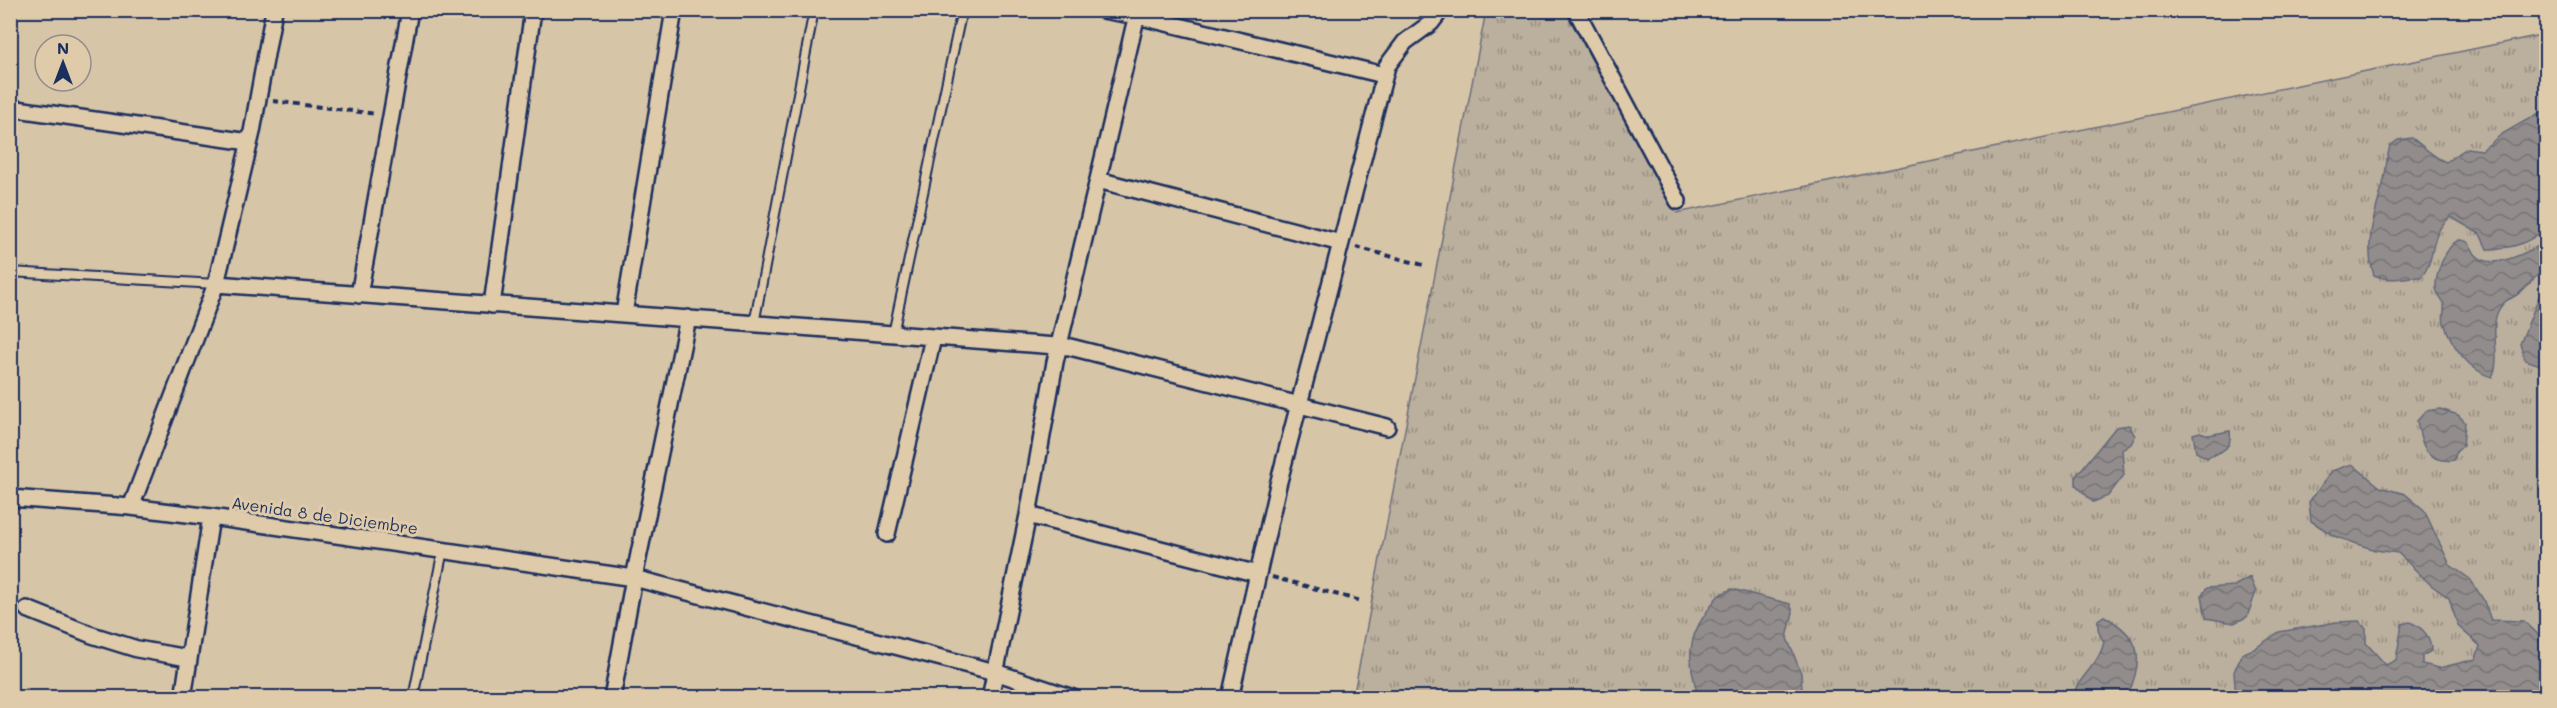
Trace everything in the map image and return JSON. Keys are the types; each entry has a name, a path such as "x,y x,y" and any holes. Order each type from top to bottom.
{"street":[{"path":"131,507 216,284 249,142 274,10"},
{"path":"359,295 410,10"},
{"path":"492,304 533,10"},
{"path":"624,314 674,10"},
{"path":"1102,10 1137,13 1384,75"},
{"path":"1230,698 1299,406 1384,75 1387,66 1405,42 1431,23 1441,10"},
{"path":"1576,10 1678,201"},
{"path":"990,698 1028,515 1058,347 1137,13"},
{"path":"10,108 249,142"},
{"path":"1098,180 1341,243"},
{"path":"216,284 1070,347 1387,427"},
{"path":"612,698 634,578 688,318"},
{"path":"887,534 933,338"},
{"name":"Avenida 8 de Diciembre","path":"10,498 131,507 211,517 634,578 995,672 1073,698"},
{"path":"1028,515 1258,574"},
{"path":"183,698 211,517"},
{"path":"27,609 92,635 137,649 188,658"}],"lane":[{"path":"754,324 814,10"},
{"path":"893,334 962,10"},
{"path":"10,272 216,284"},
{"path":"413,698 443,550"}],"path":[{"path":"258,99 391,116"},
{"path":"1341,243 1427,266"},
{"path":"1258,574 1361,601"}],"green space":[{"path":"1486,11 1565,11 1677,213 2546,34 2546,697 1353,698"}],"water":[{"path":"2546,109 2546,228 2519,244 2487,249 2480,234 2451,217 2435,238 2429,262 2421,277 2392,279 2374,275 2370,254 2371,232 2390,146 2398,140 2412,138 2446,162 2467,148 2482,150 2502,134"},
{"path":"2459,240 2468,242 2475,254 2482,260 2491,262 2521,255 2546,242 2546,269 2499,309 2495,327 2496,358 2492,377 2476,369 2462,356 2443,321 2444,305 2437,293 2437,276 2446,254"},
{"path":"2546,292 2546,367 2525,360 2520,344 2539,297"},
{"path":"2440,409 2458,415 2465,422 2463,446 2457,450 2454,460 2437,459 2426,451 2423,445 2417,421 2426,411"},
{"path":"2129,425 2135,436 2131,444 2122,450 2124,475 2108,496 2093,502 2076,485 2076,476 2116,427"},
{"path":"2230,431 2228,446 2225,449 2207,458 2196,452 2193,434 2200,432 2209,435"},
{"path":"2352,464 2380,487 2405,494 2424,510 2450,565 2470,579 2483,599 2491,620 2524,621 2546,642 2546,697 2236,697 2234,672 2243,653 2254,649 2279,632 2337,622 2359,621 2366,629 2366,643 2386,665 2396,660 2402,624 2410,622 2419,627 2430,641 2431,651 2422,656 2422,664 2439,668 2476,659 2480,646 2458,626 2449,598 2431,585 2398,553 2375,550 2334,536 2311,521 2309,502 2332,471"},
{"path":"2250,577 2256,592 2247,617 2234,623 2206,618 2202,595 2207,588 2234,586"},
{"path":"1732,589 1790,604 1793,612 1787,638 1801,673 1802,690 1805,697 1698,697 1691,664 1694,634 1716,598"},
{"path":"2104,616 2126,633 2133,641 2136,650 2136,671 2127,697 2072,697 2079,682 2098,658 2104,642 2099,631 2098,620"},
{"path":"1847,692 1880,692 1894,697 1841,697"}]}
